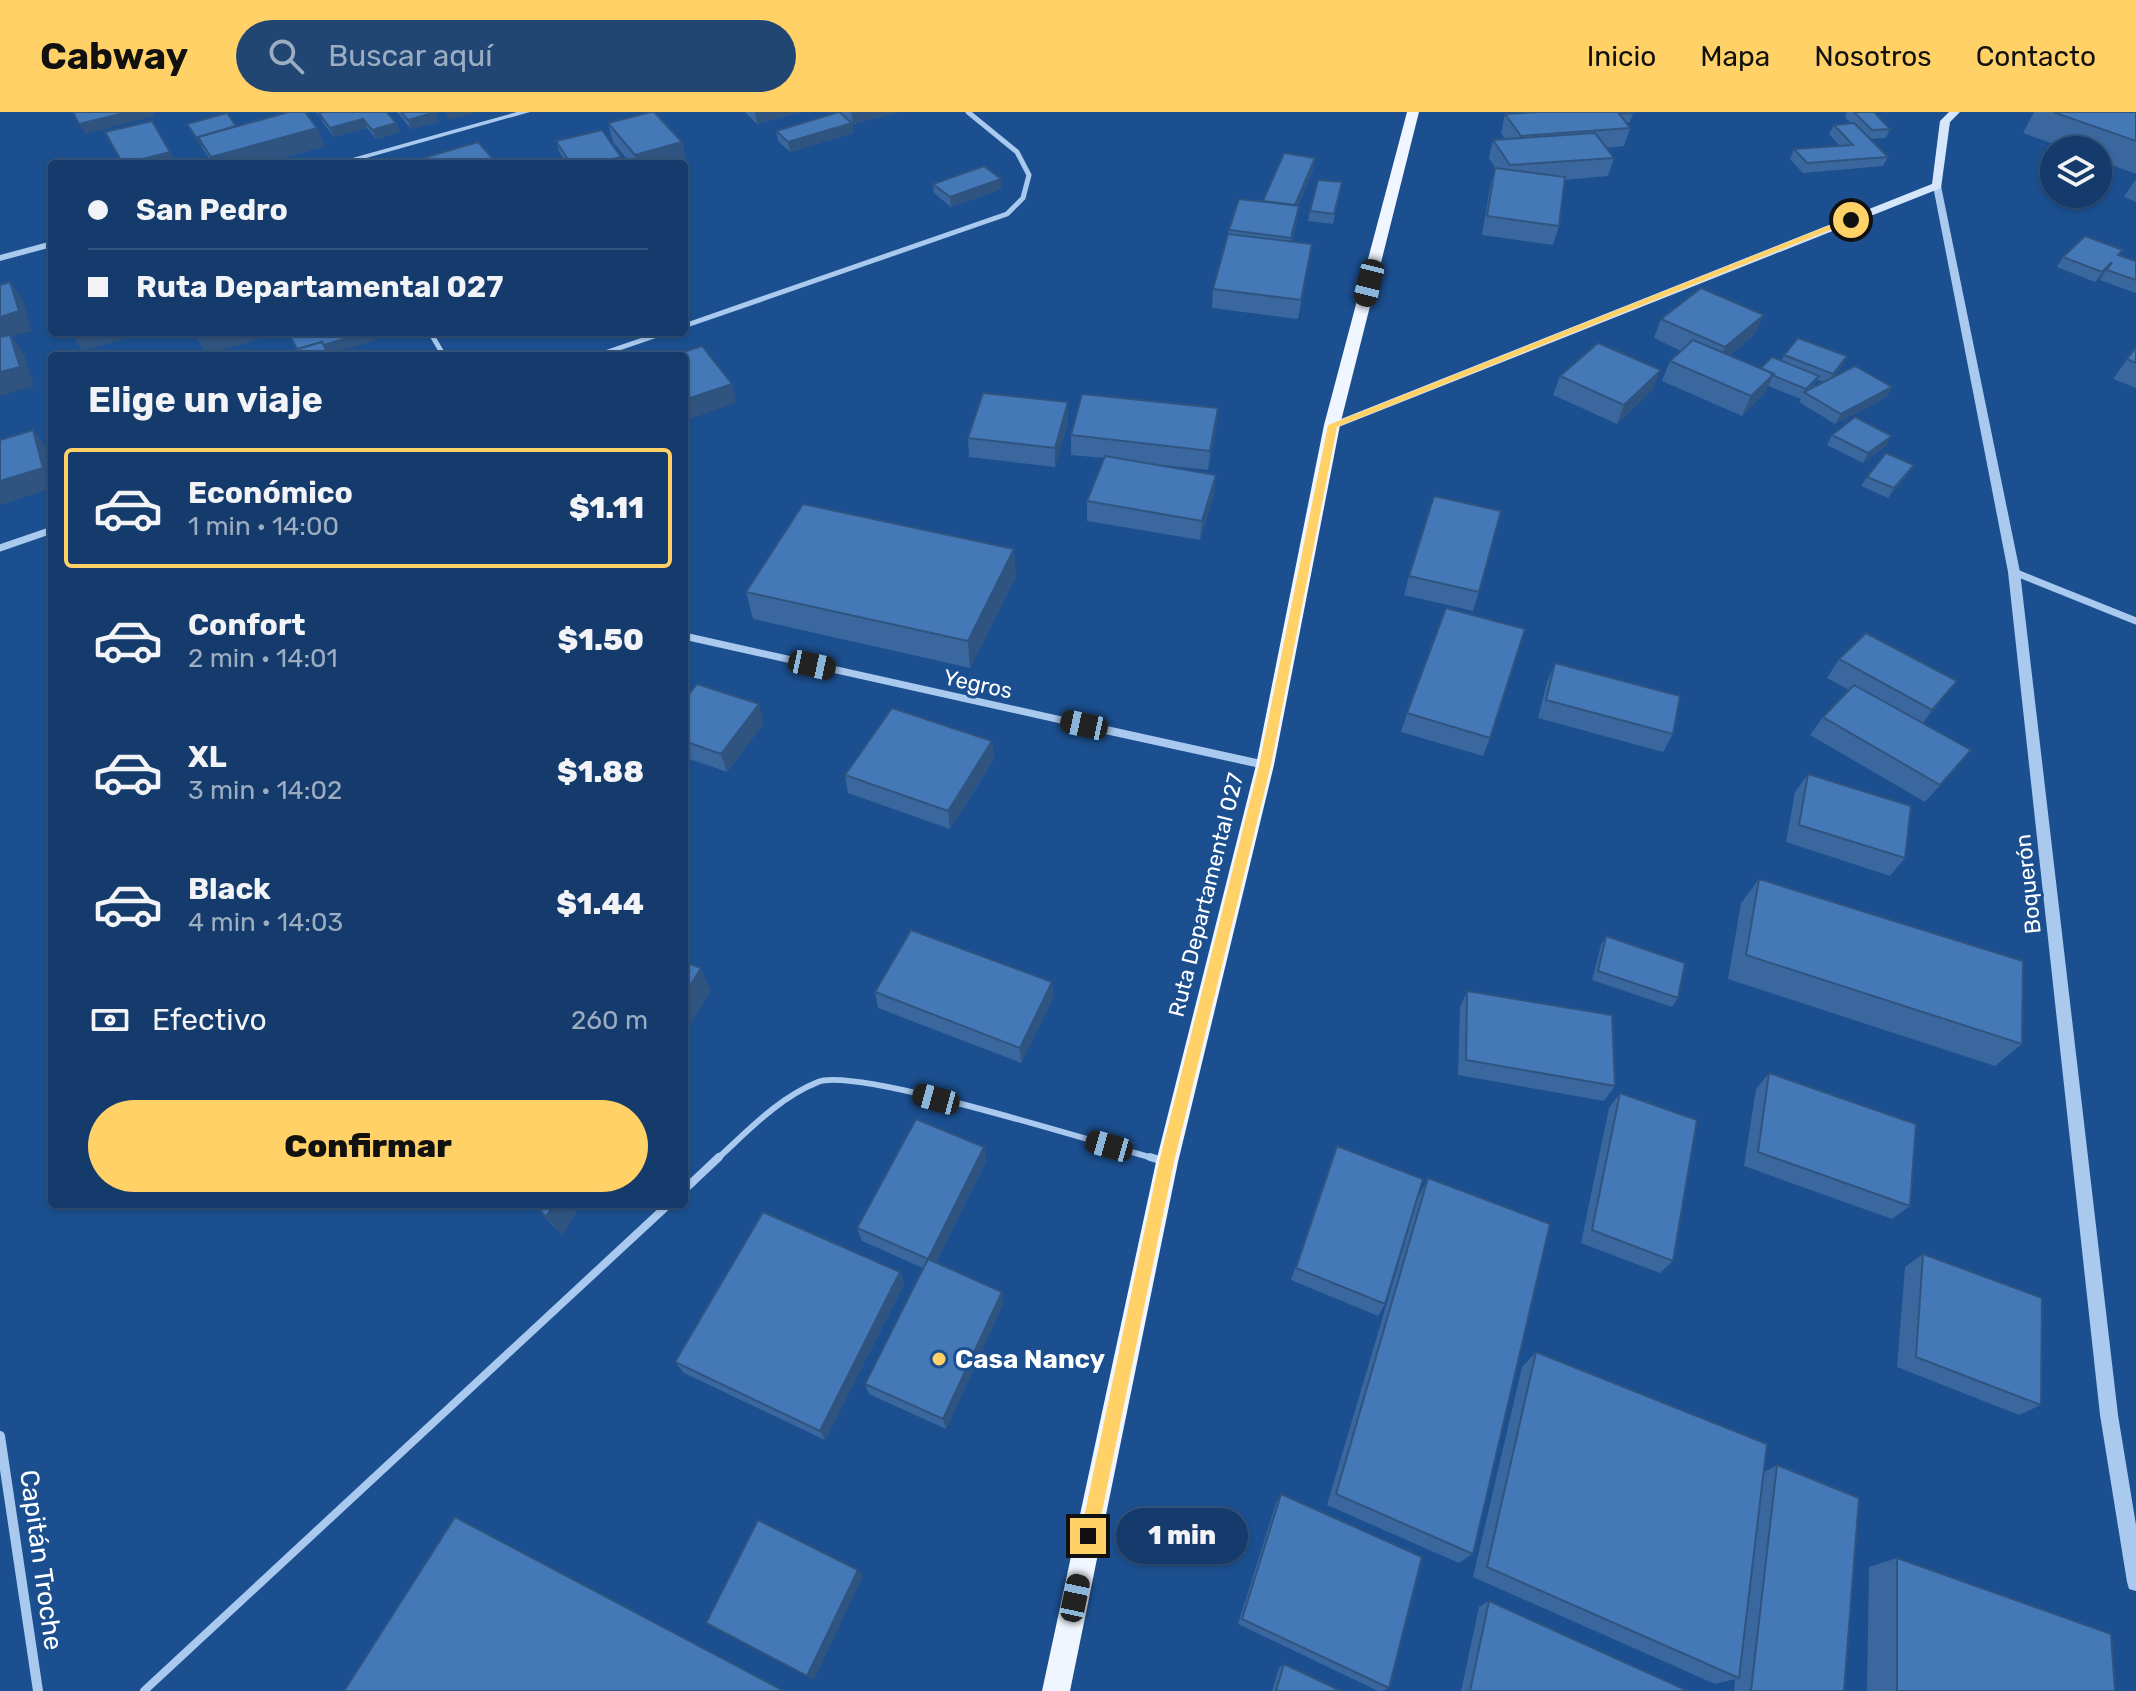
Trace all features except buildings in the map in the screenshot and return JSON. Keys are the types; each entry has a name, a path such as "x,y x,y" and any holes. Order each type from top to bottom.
{"main road":[{"name":"Ruta Departamental 027","path":"1056,1691 1167,1162 1265,765 1332,425 1413,112"},
{"path":"1332,425 1937,186 1944,116 1955,112"}],"street":[{"path":"350,160 526,112"},
{"path":"688,325 1007,214 1023,198 1029,175 1017,152 968,112"},
{"name":"Boquerón","path":"1937,186 2014,572 2109,1415 2136,1582"},
{"path":"0,258 48,245"},
{"path":"608,352 654,336"},
{"path":"0,548 48,531"},
{"path":"2014,572 2136,621"},
{"name":"Yegros","path":"688,637 1265,765"},
{"name":"Capitán Troche","path":"0,1436 38,1691"}],"lane":[{"path":"688,1186 771,1109 821,1080 878,1083 1167,1162"},
{"path":"144,1691 665,1208"}],"place":[{"name":"Casa Nancy","path":"939,1359"}],"route":[{"path":"1088,1536 1167,1162 1265,765 1332,425 1851,220"}]}
